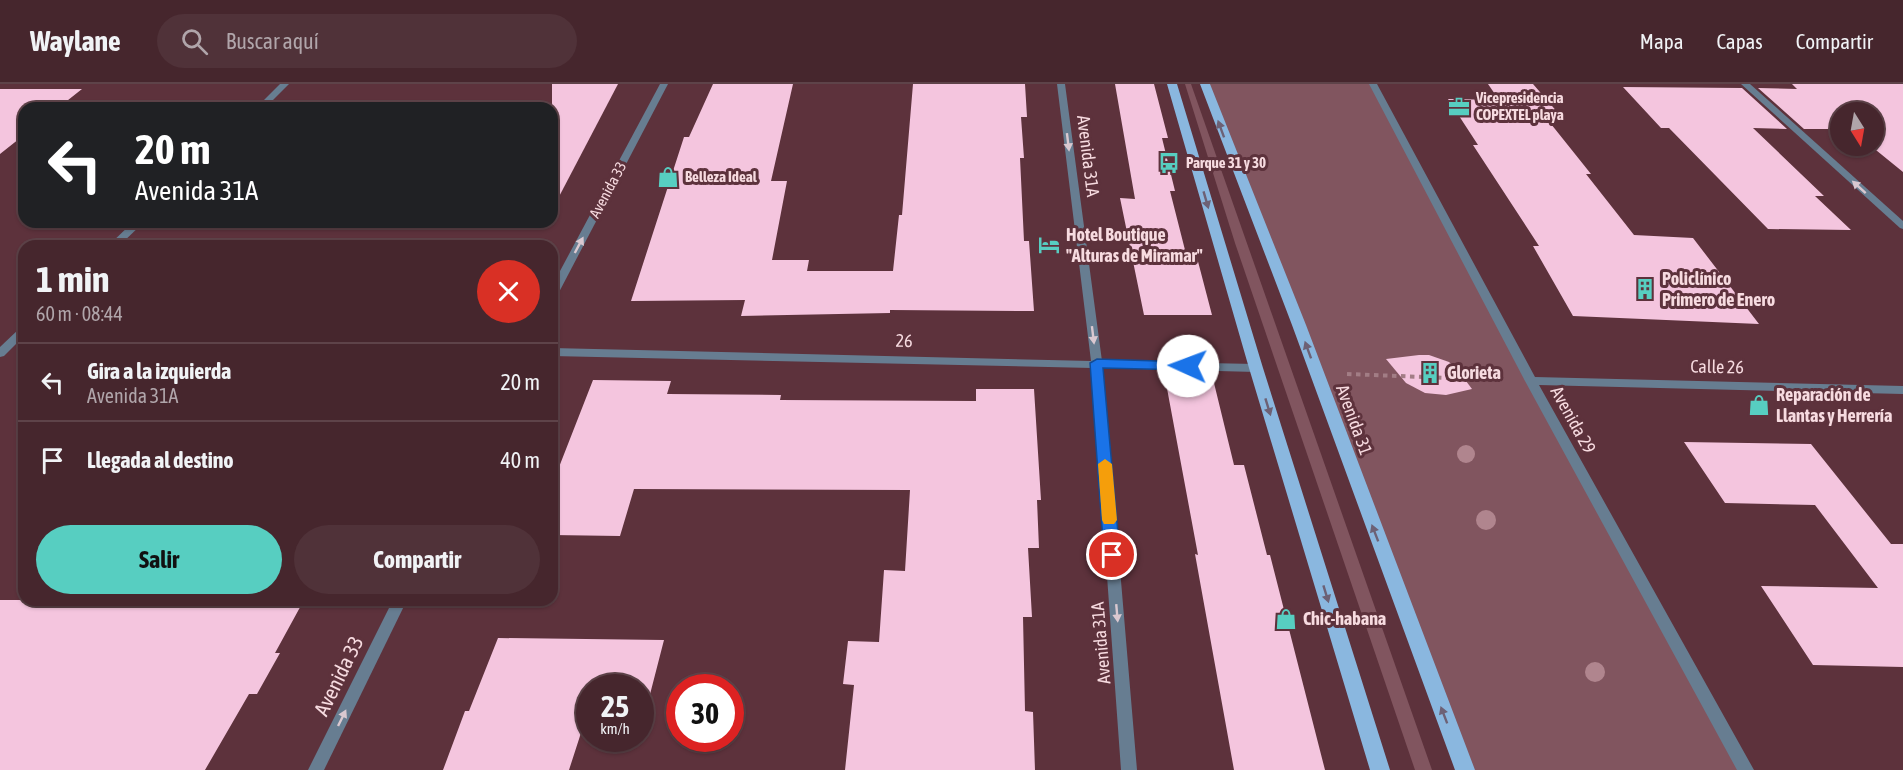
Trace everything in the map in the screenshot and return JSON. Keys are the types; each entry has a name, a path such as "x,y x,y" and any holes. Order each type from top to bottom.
{"main road":[{"path":"1172,84 1256,368 1380,770"},
{"name":"Avenida 31","path":"1205,84 1465,770"}],"street":[{"path":"266,102 285,84"},
{"name":"Avenida 33","path":"558,286 664,84"},
{"name":"Avenida 31A","path":"1061,84 1097,363 1129,770"},
{"name":"Avenida 29","path":"1373,84 1531,381 1746,770"},
{"path":"1745,84 1903,226"},
{"path":"120,240 133,228"},
{"path":"0,340 18,341"},
{"path":"0,353 18,342"},
{"name":"26","path":"558,352 1256,368"},
{"name":"Calle 26","path":"1531,381 1903,390"},
{"name":"Avenida 33","path":"316,770 397,606"}],"path":[{"path":"1316,373 1531,381"}],"shaded area":[{"path":"1185,84 1191,84 1432,770 1415,770 1235,243"},
{"path":"1205,84 1373,84 1746,770 1465,770"}],"building":[{"path":"552,84 618,84 558,199 558,102 552,102"},
{"path":"713,84 793,84 771,181 787,181 772,260 809,260 807,271 893,271 899,215 902,215 913,84 1025,84 1027,117 1021,117 1024,158 1020,158 1024,241 1029,241 1034,311 890,310 890,313 741,316 745,300 631,301 684,137 689,137"},
{"path":"1115,84 1154,84 1168,138 1162,138 1175,191 1170,191 1185,250 1195,250 1212,315 1144,315 1120,198 1135,199"},
{"path":"1488,84 1533,84 1559,114 1543,114 1591,174 1586,174 1634,235 1693,238 1759,324 1573,316 1533,246 1539,246 1473,145 1478,145 1448,99 1499,100"},
{"path":"1792,84 1903,84 1903,172 1883,156 1884,102 1830,102 1830,129 1804,129 1758,88 1797,89"},
{"path":"1623,87 1742,88 1787,129 1753,128 1824,196 1815,196 1851,230 1768,229 1669,128 1661,128"},
{"path":"0,89 82,89 66,102 18,102 18,140 0,154"},
{"name":"Glorieta","path":"1429,355 1449,362 1472,389 1446,395 1425,393 1406,383 1386,359"},
{"path":"593,380 671,381 667,394 781,395 780,400 976,401 976,389 1034,389 1041,500 1037,500 1039,548 1028,548 1032,617 1023,617 1025,711 1033,712 1035,770 845,770 854,685 843,684 848,641 879,642 884,570 905,571 910,490 634,489 620,536 558,535 558,470"},
{"path":"1166,383 1214,383 1234,465 1244,465 1267,555 1270,555 1325,770 1234,770"},
{"path":"1684,442 1811,444 1891,544 1903,544 1903,667 1813,665 1761,586 1878,588 1815,505 1725,503"},
{"path":"0,600 18,600 18,606 301,606 275,653 280,653 257,694 249,694 205,770 0,770"},
{"path":"498,638 664,640 654,679 654,674 576,674 576,748 569,770 443,770 465,711 469,711"}],"slow traffic":[{"path":"1105,464 1109,520"}],"place":[{"name":"Vicepresidencia COPEXTEL playa","path":"1459,107"},
{"name":"Parque 31 y 30","path":"1169,163"},
{"name":"Belleza Ideal","path":"668,177"},
{"name":"Hotel Boutique \"Alturas de Miramar\"","path":"1049,245"},
{"name":"Policlínico Primero de Enero","path":"1645,289"},
{"name":"Glorieta","path":"1430,373"},
{"name":"Reparación de Llantas y Herrería","path":"1759,405"},
{"name":"Chic-habana","path":"1286,619"}],"route":[{"path":"1112,555 1097,363 1188,366"}]}
